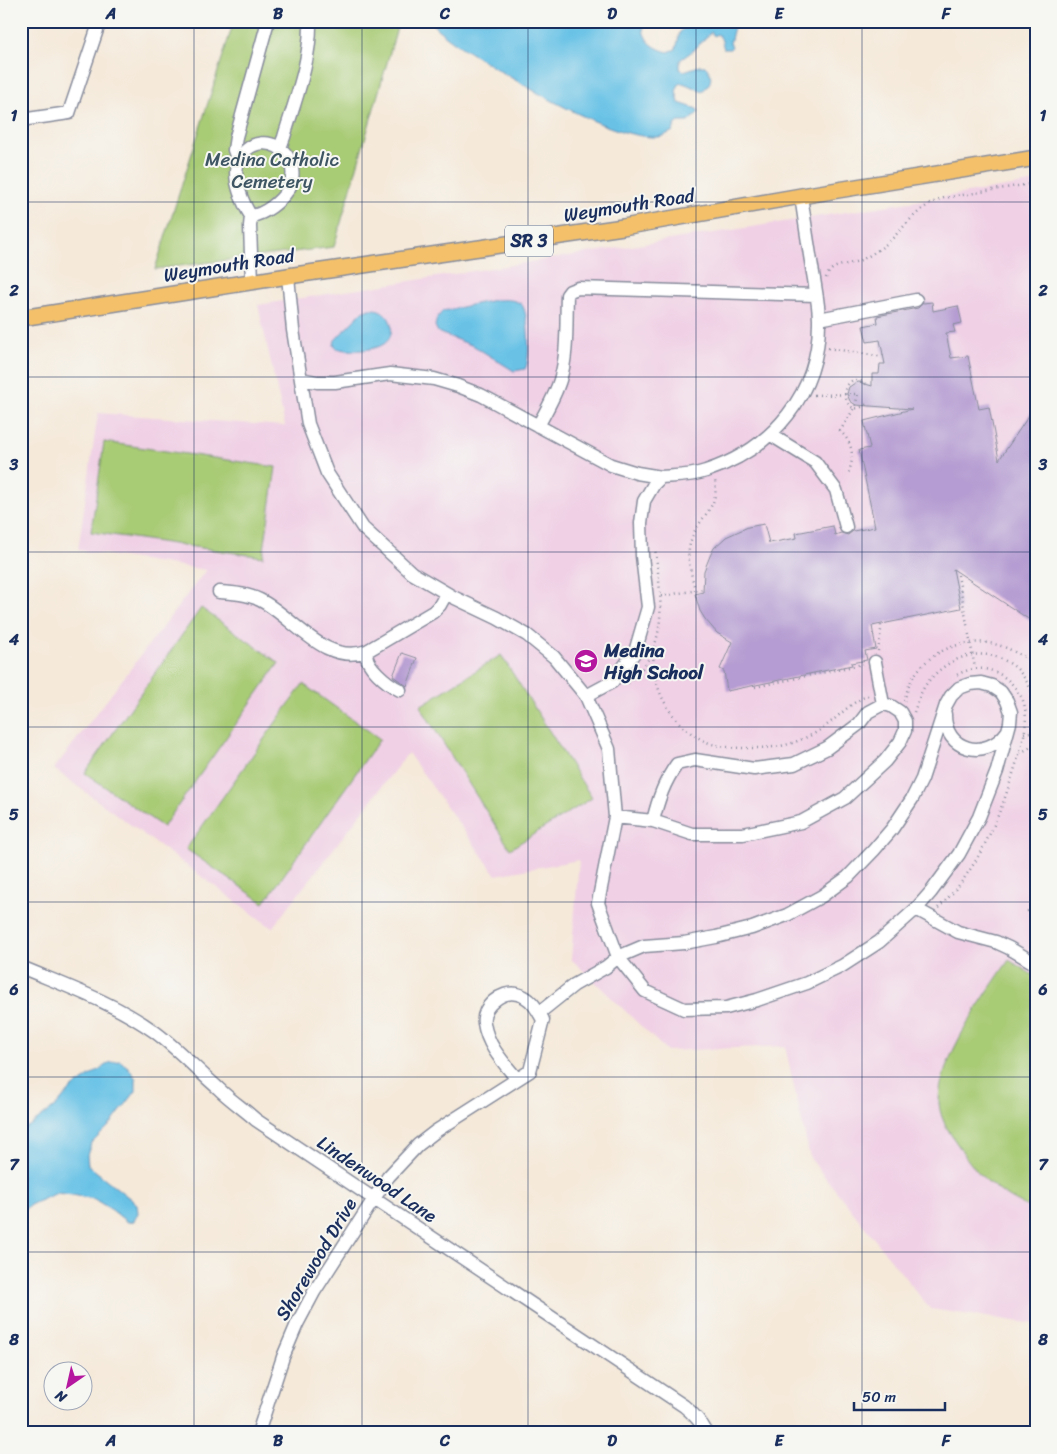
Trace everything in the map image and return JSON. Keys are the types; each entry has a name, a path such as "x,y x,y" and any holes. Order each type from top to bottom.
{"main road":[{"name":"Weymouth Road","path":"21,318 288,276 623,227 1036,158"}],"street":[{"path":"21,120 69,113 100,21"},
{"path":"238,162 234,150 236,137 268,21"},
{"path":"280,148 306,61 310,21"},
{"path":"252,216 259,215 283,198 290,188 293,176 289,158 280,148 272,144 257,143 249,147 240,156 236,168 238,186 244,206 252,216 250,226 252,282"},
{"path":"301,379 317,382 335,382 390,374 434,379 481,395 611,464 637,473 661,477 712,469 745,453 771,435 788,417 809,378 816,353 819,319 801,196"},
{"path":"288,276 293,330 308,424 327,473 363,528 412,573 446,594 527,635 554,656 586,696 608,749 615,816 598,903 618,957 645,991 684,1009 726,1008 807,983 842,966 879,942 916,909 959,854 979,817 997,771 1010,723 1011,712 1001,692 986,684 970,684 959,688 946,705 922,779 912,799 892,829 874,850 848,877 822,896 787,915 752,928 684,943 644,946 618,957 574,986 539,1013 534,1002 517,994 506,995 494,1001 487,1010 483,1021 489,1039 497,1054 517,1079"},
{"path":"538,426 555,395 564,364 567,295 573,289 816,295"},
{"path":"819,319 916,300"},
{"path":"771,435 816,462 836,490 846,527"},
{"path":"586,696 612,682 635,652 648,607 642,556 641,523 644,501 654,484 661,477"},
{"path":"219,592 248,595 260,600 306,635 335,651 356,655 367,651 434,612 446,594"},
{"path":"367,651 365,654 366,659 387,682 400,690"},
{"path":"615,816 652,821 692,834 742,834 801,822 845,798 886,761 900,742 905,731 905,722 900,712 882,699 875,662"},
{"path":"652,821 666,780 677,764 695,760 754,769 794,764 827,748 858,724 882,699"},
{"path":"946,705 944,716 946,727 959,744 968,748 990,747 999,742 1006,733 1010,723"},
{"path":"916,909 958,932 996,942 1036,964"},
{"name":"Lindenwood Lane","path":"21,967 110,1006 148,1027 256,1120 684,1406 702,1424 707,1433"},
{"name":"Shorewood Drive","path":"258,1433 283,1357 297,1324 314,1292 388,1177 418,1145 436,1131 530,1071 543,1020 539,1013"}],"path":[{"path":"828,348 878,356 883,355"},
{"path":"866,384 861,381 852,382 846,388 844,394 849,404 855,407 868,403"},
{"path":"812,395 858,394 855,407 840,430 850,443 852,452 853,460 846,476"},
{"path":"695,590 689,560 690,542 695,530 716,497 715,479"},
{"path":"958,575 976,668"},
{"path":"661,596 704,589"},
{"path":"755,687 875,662 882,630 881,625"},
{"path":"909,704 903,700 914,675 925,662 956,645 971,642 989,643 1004,647 1030,660 1036,660"},
{"path":"656,643 654,652 656,680 673,716 693,734 706,742 720,746 732,748 777,747 794,742 824,728 860,699 882,699"},
{"path":"934,912 942,905 966,873 989,834 1002,808 1024,733 1025,706 1014,686 998,673 976,668 966,669 952,678"},
{"path":"912,709 916,715"},
{"path":"1024,733 1036,731"},
{"path":"1019,753 1036,744"},
{"path":"1036,898 1028,911 1036,917"}],"shaded area":[{"name":"Medina High School","path":"1036,182 1036,1324 930,1309 810,1158 785,1046 667,1051 571,959 579,860 496,875 408,753 272,928 54,769 206,570 78,550 98,413 285,426 258,305"}],"green space":[{"name":"Medina Catholic Cemetery","path":"234,21 399,21 334,247 155,269"},
{"path":"104,442 276,467 263,557 91,532"},
{"path":"201,608 279,663 163,827 85,773"},
{"path":"501,655 592,798 510,849 420,706"},
{"path":"303,684 380,739 264,903 186,849"},
{"path":"1009,960 1036,977 1036,1210 1004,1194 976,1170 947,1128 939,1103 946,1067 954,1048 976,1009"}],"water":[{"path":"429,21 646,21 643,30 646,38 659,49 668,52 676,49 680,32 686,27 702,21 743,21 746,25 743,28 737,25 734,27 730,43 732,47 730,49 724,49 720,37 717,34 714,36 711,32 694,50 680,60 680,69 684,71 705,66 710,73 711,79 702,91 683,83 679,84 676,91 679,103 697,109 699,112 688,122 679,122 675,125 673,131 659,137 641,136 621,131 554,102 498,70 453,41"},
{"path":"494,300 515,301 524,308 528,346 525,369 514,371 474,346 438,332 435,326 437,318 443,311"},
{"path":"369,309 380,310 391,322 391,332 388,341 380,346 360,350 336,348 334,345 335,340 362,312"},
{"path":"120,1061 128,1067 136,1079 136,1091 110,1125 91,1144 87,1155 88,1165 137,1204 138,1213 134,1221 127,1222 94,1199 57,1193 21,1211 21,1130 31,1125 56,1106 71,1089 109,1063"}],"building":[{"path":"932,302 933,311 958,306 962,323 953,325 955,332 946,333 951,358 968,356 979,409 989,407 999,460 1036,405 1036,624 953,569 961,608 872,626 876,649 865,651 867,660 851,663 852,665 727,691 724,671 720,669 732,642 717,633 705,619 700,611 695,594 703,592 704,571 714,548 726,537 748,527 764,524 769,543 797,538 796,533 833,526 835,535 841,533 848,535 853,531 875,527 859,450 870,448 864,421 912,409 856,405 850,401 847,394 849,387 859,382 872,386 872,374 879,374 880,364 885,364 880,340 867,342 863,326 878,323 877,316 918,308 923,303"},
{"path":"402,653 417,658 407,686 393,676"}],"place":[{"name":"Medina High School","path":"586,661"}]}
